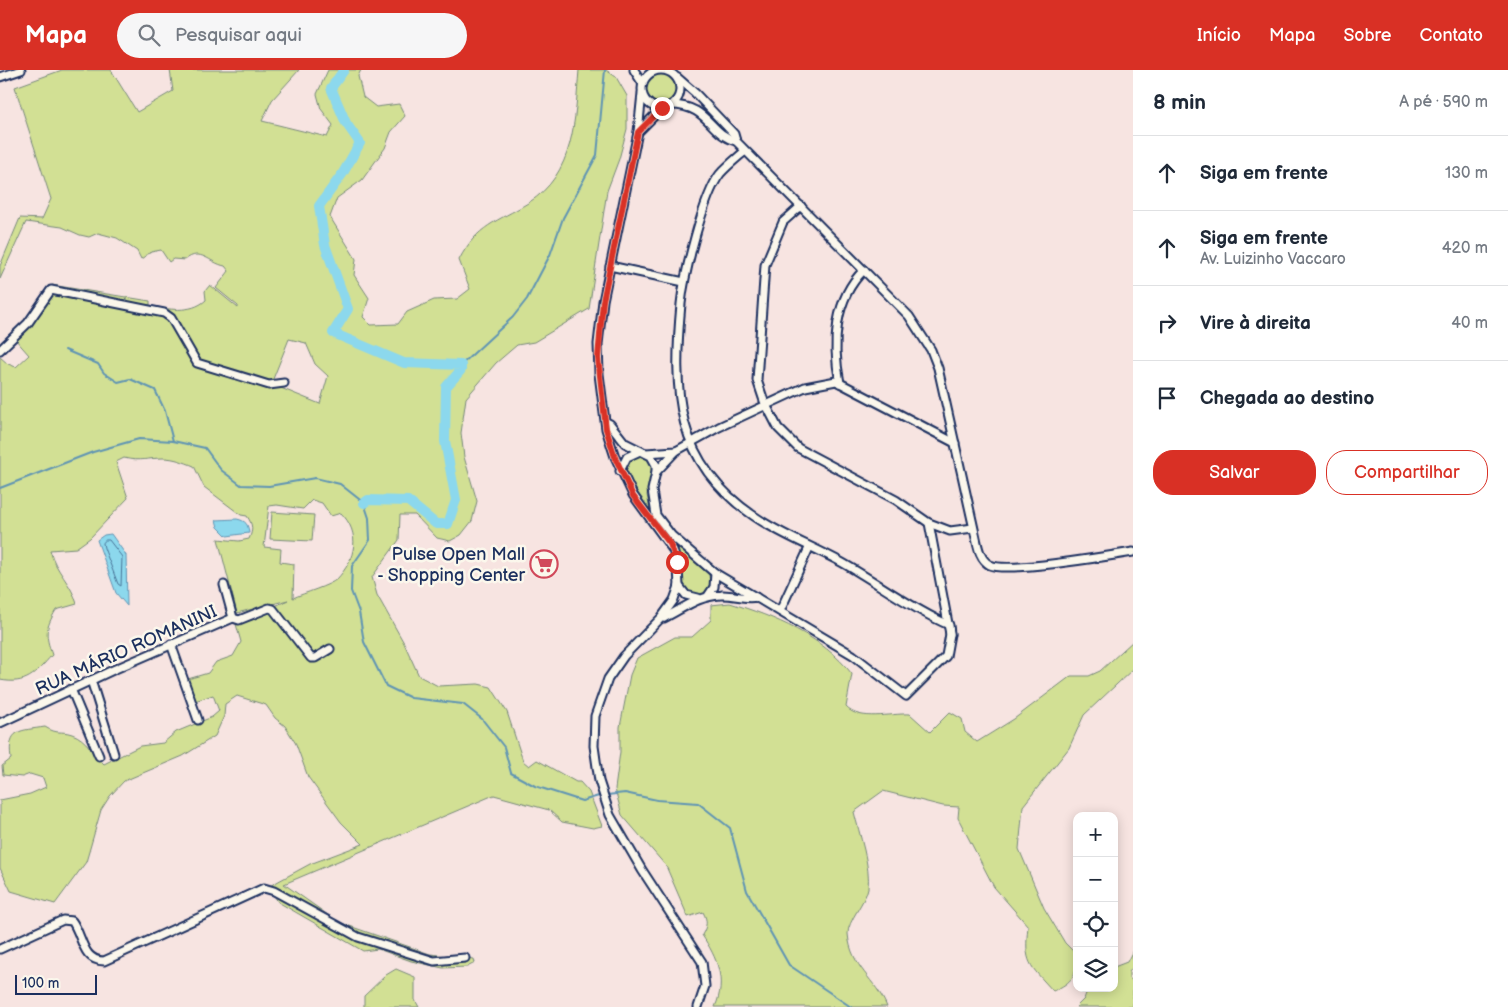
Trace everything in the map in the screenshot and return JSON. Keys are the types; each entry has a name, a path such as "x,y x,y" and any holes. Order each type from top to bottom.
{"street":[{"path":"0,77 21,70"},
{"path":"634,70 642,84 638,132 602,308 598,344 600,391 610,444 620,471 640,506 673,550 678,567 679,586 674,600 661,618 618,663 600,697 595,716 593,736 595,762 610,816 642,870 700,956 705,980 698,1007"},
{"path":"642,84 651,73 664,70 695,93 734,134 736,141 745,151 899,304 931,350 938,368 973,528 981,556 989,564 1000,568 1133,552"},
{"path":"671,105 679,94 679,85 675,77"},
{"path":"642,93 650,104 662,108"},
{"path":"638,132 662,108 671,105 684,106 699,112 728,139 736,141"},
{"path":"745,151 720,175 708,197 684,282 677,350 678,400 690,443 716,486 754,516 810,548 840,561 902,600 949,624"},
{"path":"801,206 783,222 765,265 758,336 757,380 766,405 778,428 798,448 896,500 929,523 950,531 973,528"},
{"path":"610,266 684,282"},
{"path":"840,383 835,361 835,341 839,314 852,282 864,270"},
{"path":"0,350 28,323 51,290 164,312 171,318 197,363 269,385 284,383"},
{"path":"656,472 676,451 690,443 805,387 836,381 955,443"},
{"path":"606,422 610,424 625,443 643,452 655,462 656,472 652,496 659,521 682,546 715,573 853,655 906,696 946,656 949,624 929,523"},
{"path":"620,471 627,457 643,452 676,451"},
{"path":"780,611 810,548"},
{"path":"708,596 715,583 715,573"},
{"name":"RUA MÁRIO ROMANINI","path":"0,723 71,689 233,618 224,585"},
{"path":"679,586 686,595 700,598"},
{"path":"661,618 700,598 708,596 733,595 750,599 756,597"},
{"path":"233,618 239,620 269,608 273,609 311,658 315,658 330,649"},
{"path":"171,644 198,720"},
{"path":"91,680 114,754"},
{"path":"71,689 99,756"},
{"path":"0,949 63,920 72,921 77,928 88,956 95,961 104,961 264,888 274,891 358,937 434,961 465,958"}],"green space":[{"path":"62,70 111,70 137,112 173,91 170,70 299,70 272,100 262,121 327,137 333,125 321,109 317,94 328,70 361,70 358,76 363,97 376,107 399,104 405,116 391,132 385,148 362,180 337,198 330,217 356,259 354,275 369,298 363,317 371,325 398,324 407,312 434,300 457,299 470,289 459,260 466,248 473,239 489,226 528,203 544,191 564,161 570,144 573,126 579,70 606,70 616,77 627,96 627,129 619,159 607,191 589,309 534,342 517,345 496,363 466,398 461,433 464,457 477,501 472,521 461,535 450,541 437,538 415,515 400,515 399,540 372,577 377,595 404,643 419,676 438,686 478,684 491,687 507,712 523,761 529,766 537,760 576,782 580,782 589,792 602,826 593,828 562,822 549,810 494,795 284,884 338,922 430,954 474,959 475,963 467,967 443,968 411,961 378,949 363,951 278,902 272,892 264,889 310,864 363,844 341,822 308,777 296,744 285,726 275,718 266,705 237,696 225,704 224,716 215,736 183,756 124,781 110,796 101,810 86,862 55,904 11,891 0,868 0,800 30,794 46,787 43,778 30,774 22,777 3,775 2,766 11,759 10,749 13,736 22,731 45,727 53,731 72,734 82,739 104,764 140,746 163,743 176,732 212,717 219,711 213,695 195,701 188,679 208,673 216,662 233,656 241,642 236,624 288,600 237,613 218,539 239,541 249,539 252,528 247,516 241,515 204,487 194,466 167,458 139,460 124,458 116,462 128,498 90,538 76,548 50,550 52,558 75,597 77,604 56,610 52,617 47,637 52,655 35,673 24,679 17,681 0,680 0,357 8,364 16,367 29,355 15,339 52,285 150,301 150,306 186,309 206,300 205,291 210,285 238,308 216,288 229,271 225,266 205,257 196,255 185,260 173,259 169,262 161,250 151,252 141,259 137,251 117,238 98,233 89,237 62,227 26,222 0,279 0,266 20,218 42,219 51,199 15,87","holes":["289,339 306,343 315,364 328,376 320,404 271,384","312,500 322,503 331,516 341,513 351,529 354,537 354,546 348,563 337,579 293,598 294,564 280,562 281,549 264,547 269,506 277,505 303,509"]},
{"path":"661,74 667,75 675,83 675,95 667,103 661,104 655,103 647,95 646,89 647,83 655,75"},
{"path":"639,456 648,459 652,467 647,495 651,515 626,473 628,461"},
{"path":"272,512 314,515 312,541 270,539"},
{"path":"675,545 709,575 710,584 703,594 693,595 683,586 682,567"},
{"path":"730,603 764,615 797,630 827,649 852,674 846,707 852,712 867,716 910,714 930,732 950,712 962,719 965,732 977,742 1014,719 1071,676 1089,676 1100,671 1133,641 1133,669 1084,715 1069,748 1023,806 1019,849 1044,908 1065,943 1073,951 1073,976 1069,981 1053,991 1033,969 1027,948 1028,926 994,887 958,818 959,807 943,806 883,791 854,812 868,870 868,888 850,924 848,934 854,956 887,1007 715,1007 719,997 720,978 716,961 702,935 706,924 705,915 703,912 688,917 666,866 622,815 615,789 620,752 620,727 630,675 637,658 675,637 692,637 711,620 711,605"},
{"path":"1133,950 1133,967 1129,972 1129,978 1133,981 1133,1007 1076,1007 1084,999 1087,992 1118,992 1118,965 1127,962"},
{"path":"396,969 415,977 415,1000 419,1007 364,1007 364,996 386,975"}],"water":[{"path":"237,519 246,523 249,533 227,536 218,527 216,520"},
{"path":"111,534 126,555 127,606 116,593 97,540 104,535"}],"waterway":[{"path":"344,70 331,88 346,123 360,143 343,173 319,206 325,245 348,309 333,333 404,363 461,365 461,370 446,387 445,441 456,500 448,524 436,524 408,501 368,500 364,503"},
{"path":"461,365 513,317 527,299 550,255 563,218 597,155 605,70"},
{"path":"65,350 98,364 104,373 118,382 130,379 155,390 165,411 173,441"},
{"path":"0,488 93,452 139,439 173,441 205,448 221,470 241,485 269,486 315,478 340,484 364,503 369,518 370,540 352,566 351,591 359,612 364,642 386,686 411,698 463,704 482,719 504,747 511,773 535,786 582,801 602,795"},
{"path":"607,795 625,793 657,800 698,803 730,828 747,891 789,965 851,1007"}],"place":[{"name":"Pulse Open Mall - Shopping Center","path":"544,564"}],"route":[{"path":"662,108 648,119 638,132 603,301 599,329 598,358 600,391 606,429 620,471 633,496 670,544 677,562"}]}
